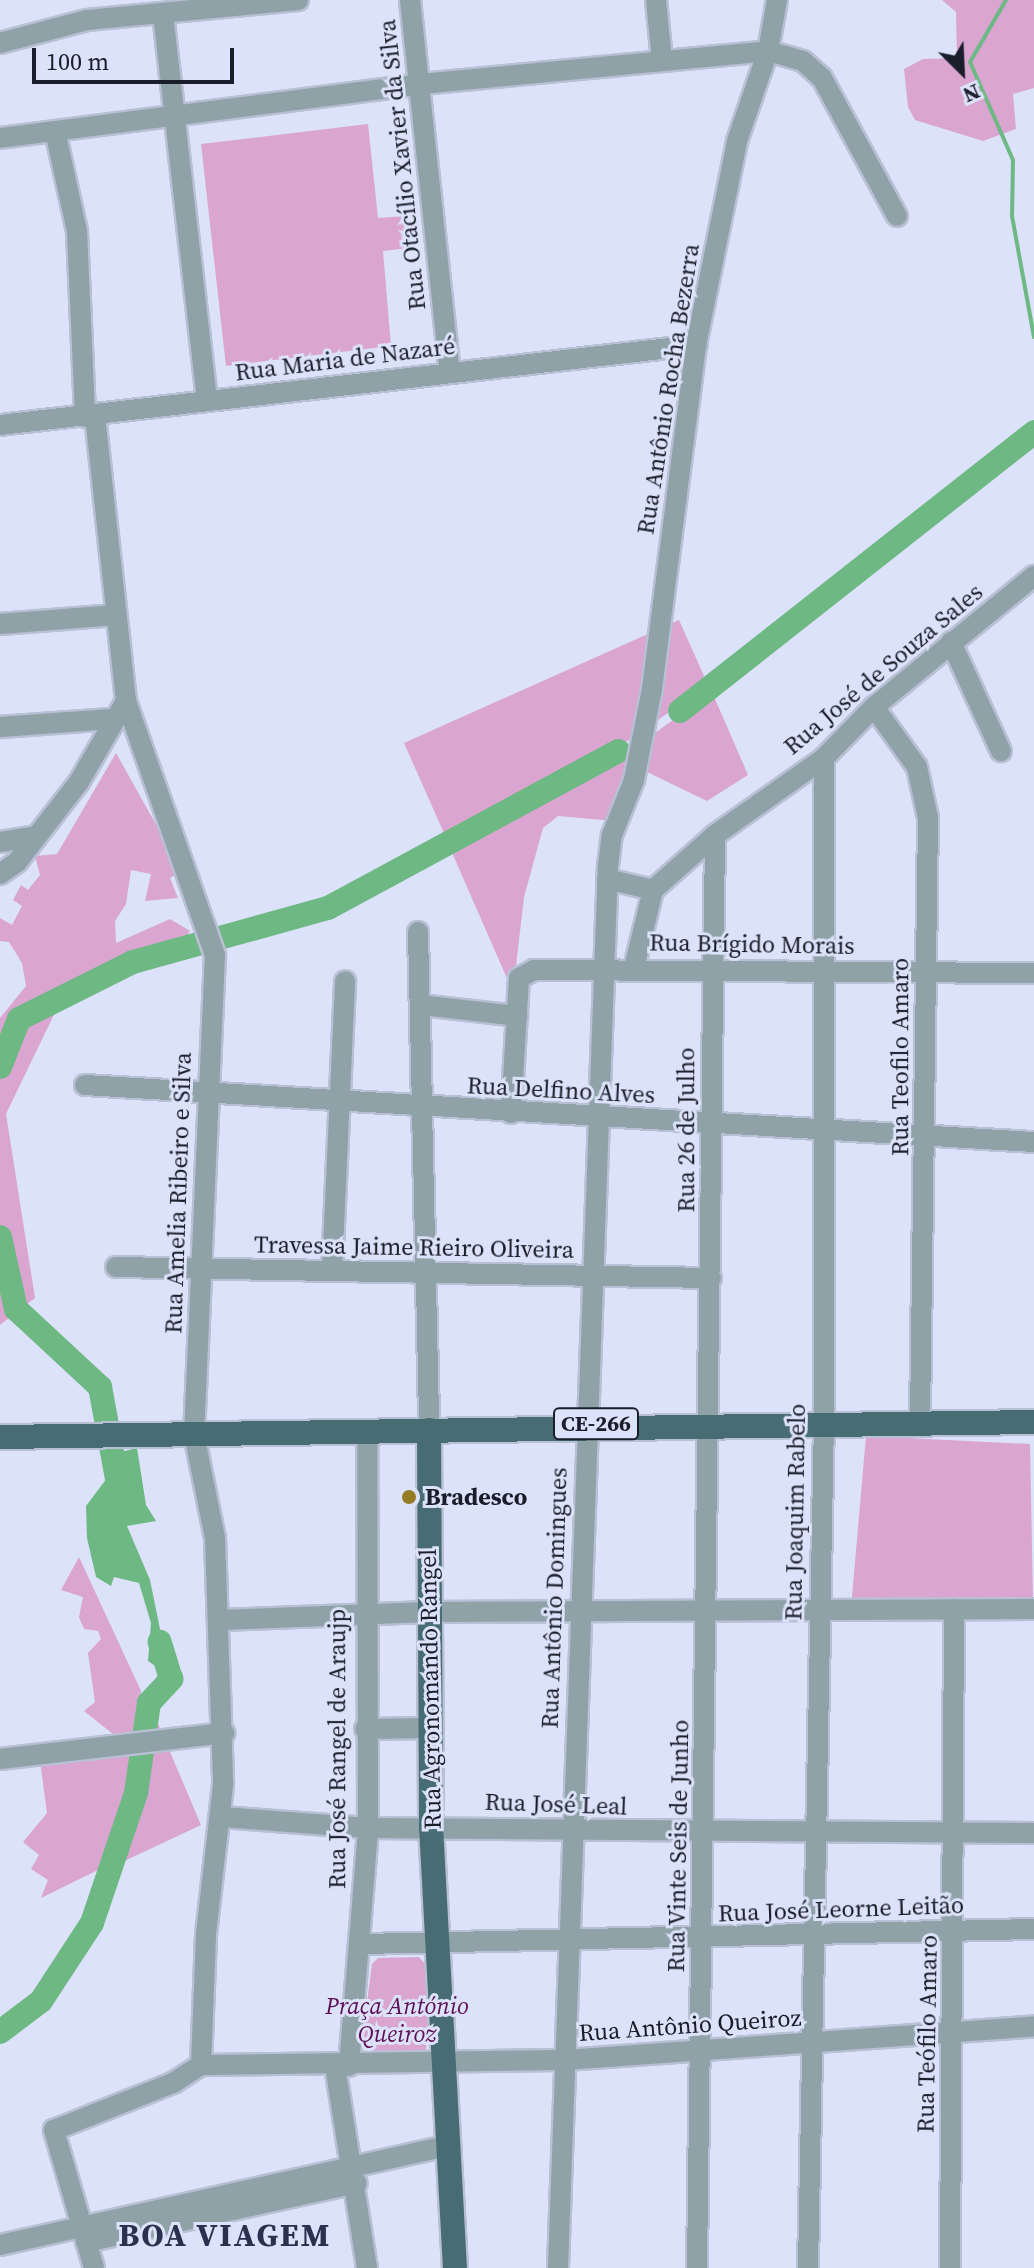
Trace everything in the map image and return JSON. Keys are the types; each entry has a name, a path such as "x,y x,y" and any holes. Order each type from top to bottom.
{"main road":[{"name":"CE-266","path":"0,1437 57,1433 158,1431 194,1434 587,1424 1034,1422"},
{"name":"Rua Agronomando Rangel","path":"429,1430 431,1826 455,2268"}],"street":[{"path":"0,43 87,20 298,0"},
{"name":"Rua Otacílio Xavier da Silva","path":"410,0 450,372"},
{"path":"656,0 662,60"},
{"name":"Rua Antônio Rocha Bezerra","path":"612,835 634,780 652,689 696,345 748,96 768,51 777,0"},
{"path":"163,14 207,401"},
{"path":"0,138 421,84 768,51 803,61 822,78 897,216"},
{"name":"Rua Amelia Ribeiro e Silva","path":"55,131 77,231 90,416 126,701 215,955 194,1434 215,1538 224,1733 222,1817 206,1935 201,2065"},
{"name":"Rua Maria de Nazaré","path":"0,425 696,345"},
{"name":"Rua José de Souza Sales","path":"653,890 715,835 824,758 874,707 1034,576"},
{"path":"0,624 116,615"},
{"path":"951,642 1001,751"},
{"path":"0,874 37,836 79,782 112,719 126,701"},
{"name":"Rua Teofilo Amaro","path":"874,707 923,783 929,884 924,972 926,1139 920,1422"},
{"path":"0,727 112,719"},
{"name":"Rua Joaquim Rabelo","path":"808,2268 809,2042 815,1936 818,1612 824,1422 820,973 824,758"},
{"name":"Rua Antônio Domingues","path":"558,2268 602,970 612,835"},
{"name":"Rua 26 de Julho","path":"710,1425 711,969 715,835"},
{"path":"0,842 37,836"},
{"path":"607,879 653,890 634,968"},
{"name":"Rua Agronomando Rangel","path":"418,932 425,1109 429,1430"},
{"name":"Rua Brígido Morais","path":"517,1016 519,978 534,970 634,968 820,973 1034,973"},
{"path":"332,1270 342,1104 345,981"},
{"path":"421,1005 517,1016 511,1113"},
{"name":"Rua Delfino Alves","path":"85,1085 425,1109 926,1139 1034,1142"},
{"name":"Travessa Jaime Rieiro Oliveira","path":"116,1267 711,1278"},
{"name":"Rua Vinte Seis de Junho","path":"697,2268 710,1425"},
{"name":"Rua José Rangel de Araujp","path":"367,1431 363,1617 368,1828 362,1944 342,2066 367,2268"},
{"name":"Rua Teófilo Amaro","path":"950,2268 954,1609"},
{"path":"221,1620 363,1617 428,1612 1034,1609"},
{"path":"365,1729 429,1728"},
{"path":"0,1759 224,1733"},
{"name":"Rua José Leal","path":"222,1817 368,1828 431,1826 704,1834 1034,1833"},
{"name":"Rua José Leorne Leitão","path":"362,1944 702,1939 1034,1929"},
{"name":"Rua Antônio Queiroz","path":"201,2065 342,2066 565,2060 1034,2026"},
{"path":"94,2268 56,2128 173,2083 201,2065"},
{"path":"0,2245 83,2235 356,2174 447,2146"}],"green space":[{"path":"942,0 1034,0 1034,88 1013,94 1016,129 983,141 915,120 908,107 904,69 923,59 957,58 956,12"},
{"path":"368,124 378,218 406,216 416,247 383,251 391,346 226,366 201,144"},
{"path":"679,620 708,685 655,722 667,625"},
{"path":"659,629 642,733 447,840 404,743"},
{"path":"712,692 748,775 707,801 647,772 655,733"},
{"path":"638,742 614,821 558,816 543,828 524,897 513,992 450,848"},
{"path":"116,753 182,871 170,878 178,898 145,901 151,874 131,870 126,904 115,921 116,943 170,919 190,931 170,960 62,998 6,1114 35,1298 0,1325 0,1018 26,986 22,963 9,942 0,941 0,918 12,925 22,906 13,900 21,885 28,890 40,875 35,856 57,854"},
{"path":"866,1436 1030,1444 1033,1602 851,1608"},
{"path":"79,1557 141,1691 135,1743 113,1734 84,1711 95,1702 88,1653 101,1639 98,1631 84,1629 79,1617 83,1597 61,1590"},
{"path":"154,1714 201,1825 118,1864 141,1799"},
{"path":"136,1754 130,1792 102,1868 41,1898 48,1880 31,1869 39,1855 23,1842 47,1813 40,1761"},
{"name":"Praça António Queiroz","path":"419,1957 431,1971 426,2050 368,2054 362,2040 372,1964 378,1958"}],"shaded area":[{"path":"137,1448 146,1505 156,1521 127,1526 150,1580 171,1683 152,1706 161,1670 148,1661 151,1623 139,1583 114,1577 111,1586 96,1577 87,1538 86,1506 107,1478 129,1481 117,1453"}],"waterway":[{"path":"1006,0 970,62 1013,160 1012,216 1034,337"},
{"path":"680,711 1034,432"},
{"path":"0,1067 19,1019 133,962 328,908 618,751"},
{"path":"0,1237 16,1309 100,1387 123,1511"},
{"path":"0,2032 41,2001 92,1923 136,1793 149,1703 171,1679 160,1642"}],"place":[{"name":"Bradesco","path":"409,1497"}],"district":[{"name":"BOA VIAGEM","path":"225,2235"}]}
